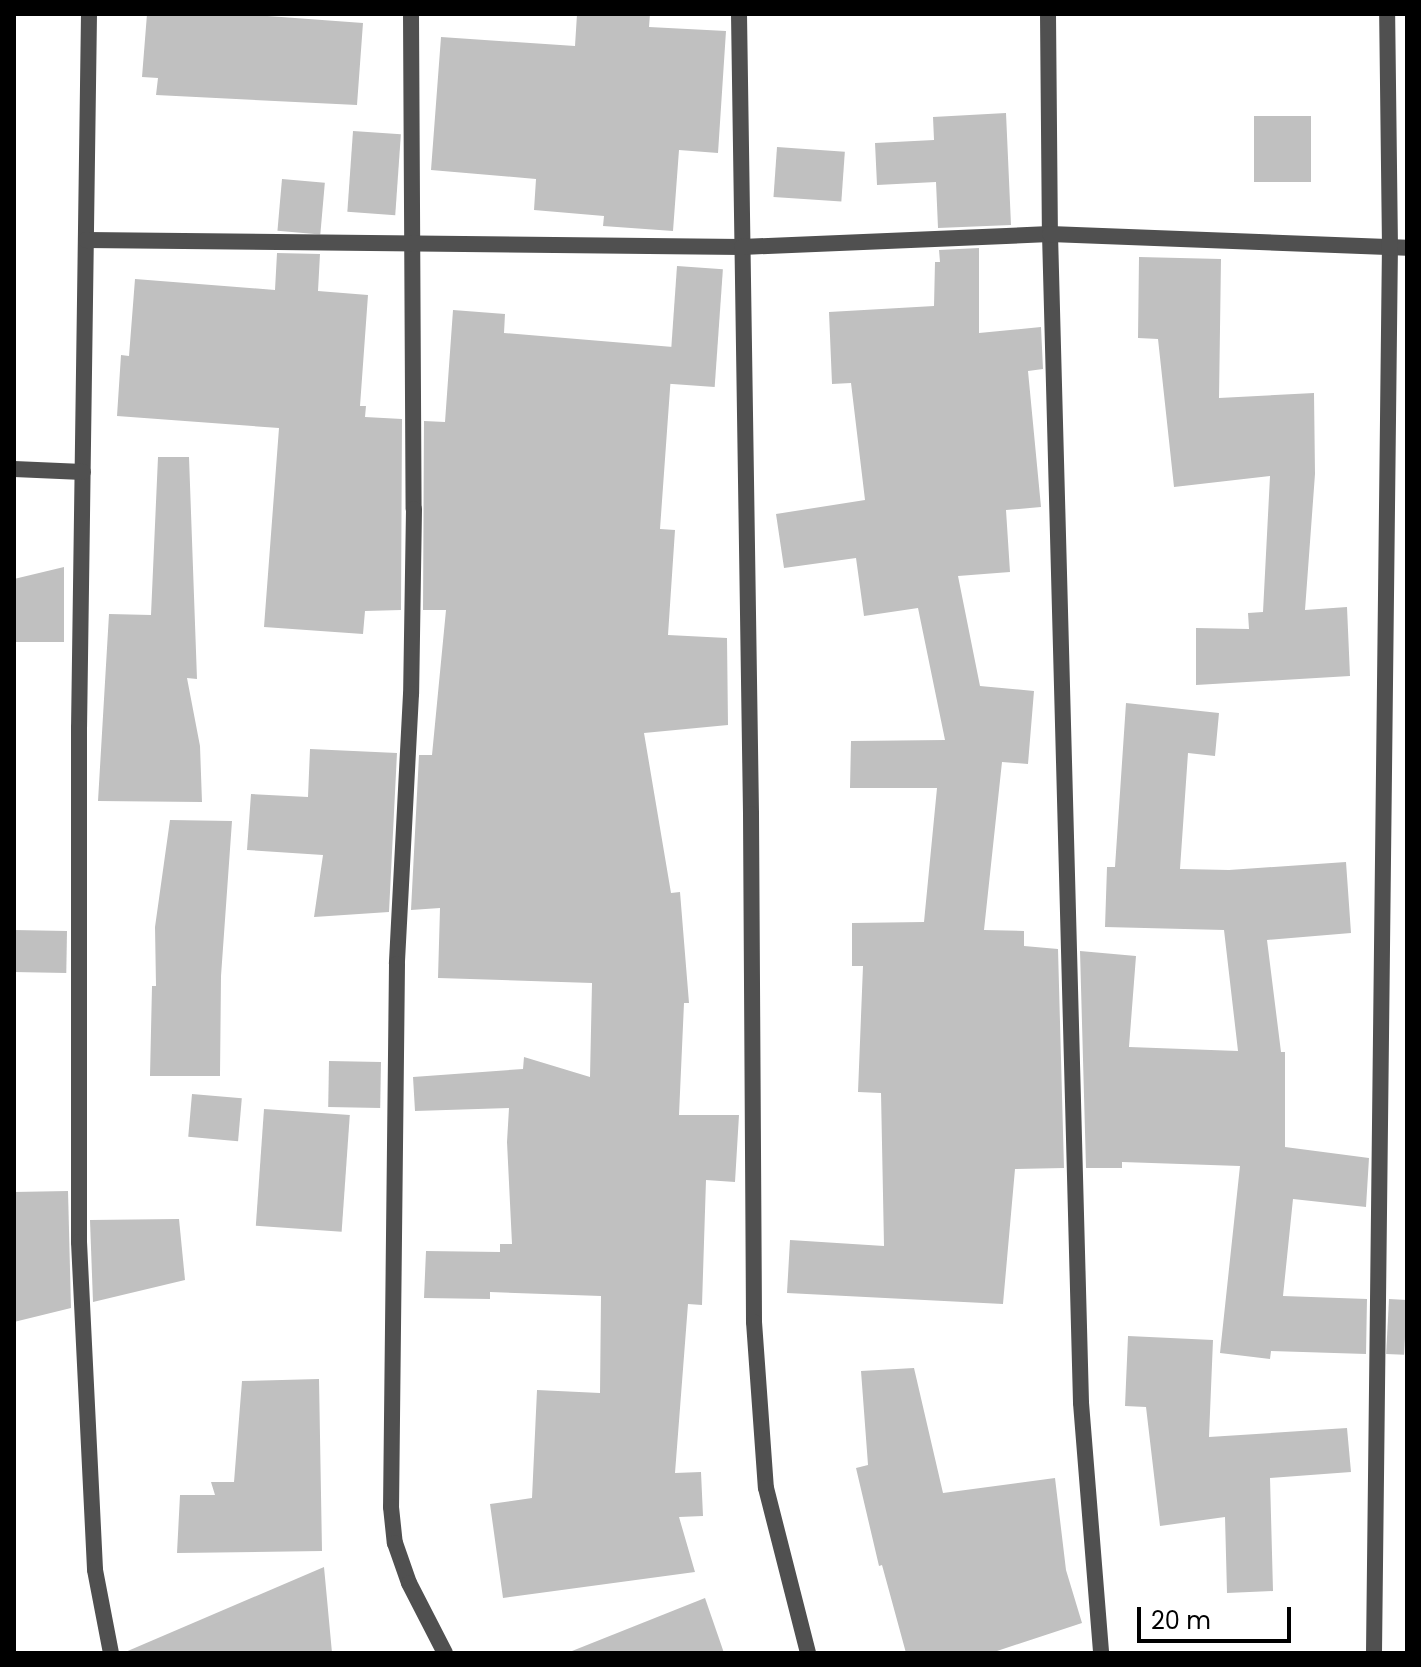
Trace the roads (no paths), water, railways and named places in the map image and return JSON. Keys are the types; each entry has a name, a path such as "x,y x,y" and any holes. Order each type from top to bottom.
{"street":[{"path":"89,14 79,1242 95,1570 102,1620 111,1653"},
{"path":"411,14 411,679 397,964 391,1507 395,1543 409,1583 445,1653"},
{"path":"739,14 751,830 754,1322 766,1488 808,1653"},
{"path":"1048,14 1050,234 1081,1403 1101,1653"},
{"path":"1374,1653 1399,248 1387,14"},
{"path":"86,240 742,247 1050,234 1399,248"},
{"path":"14,469 83,472"}]}
